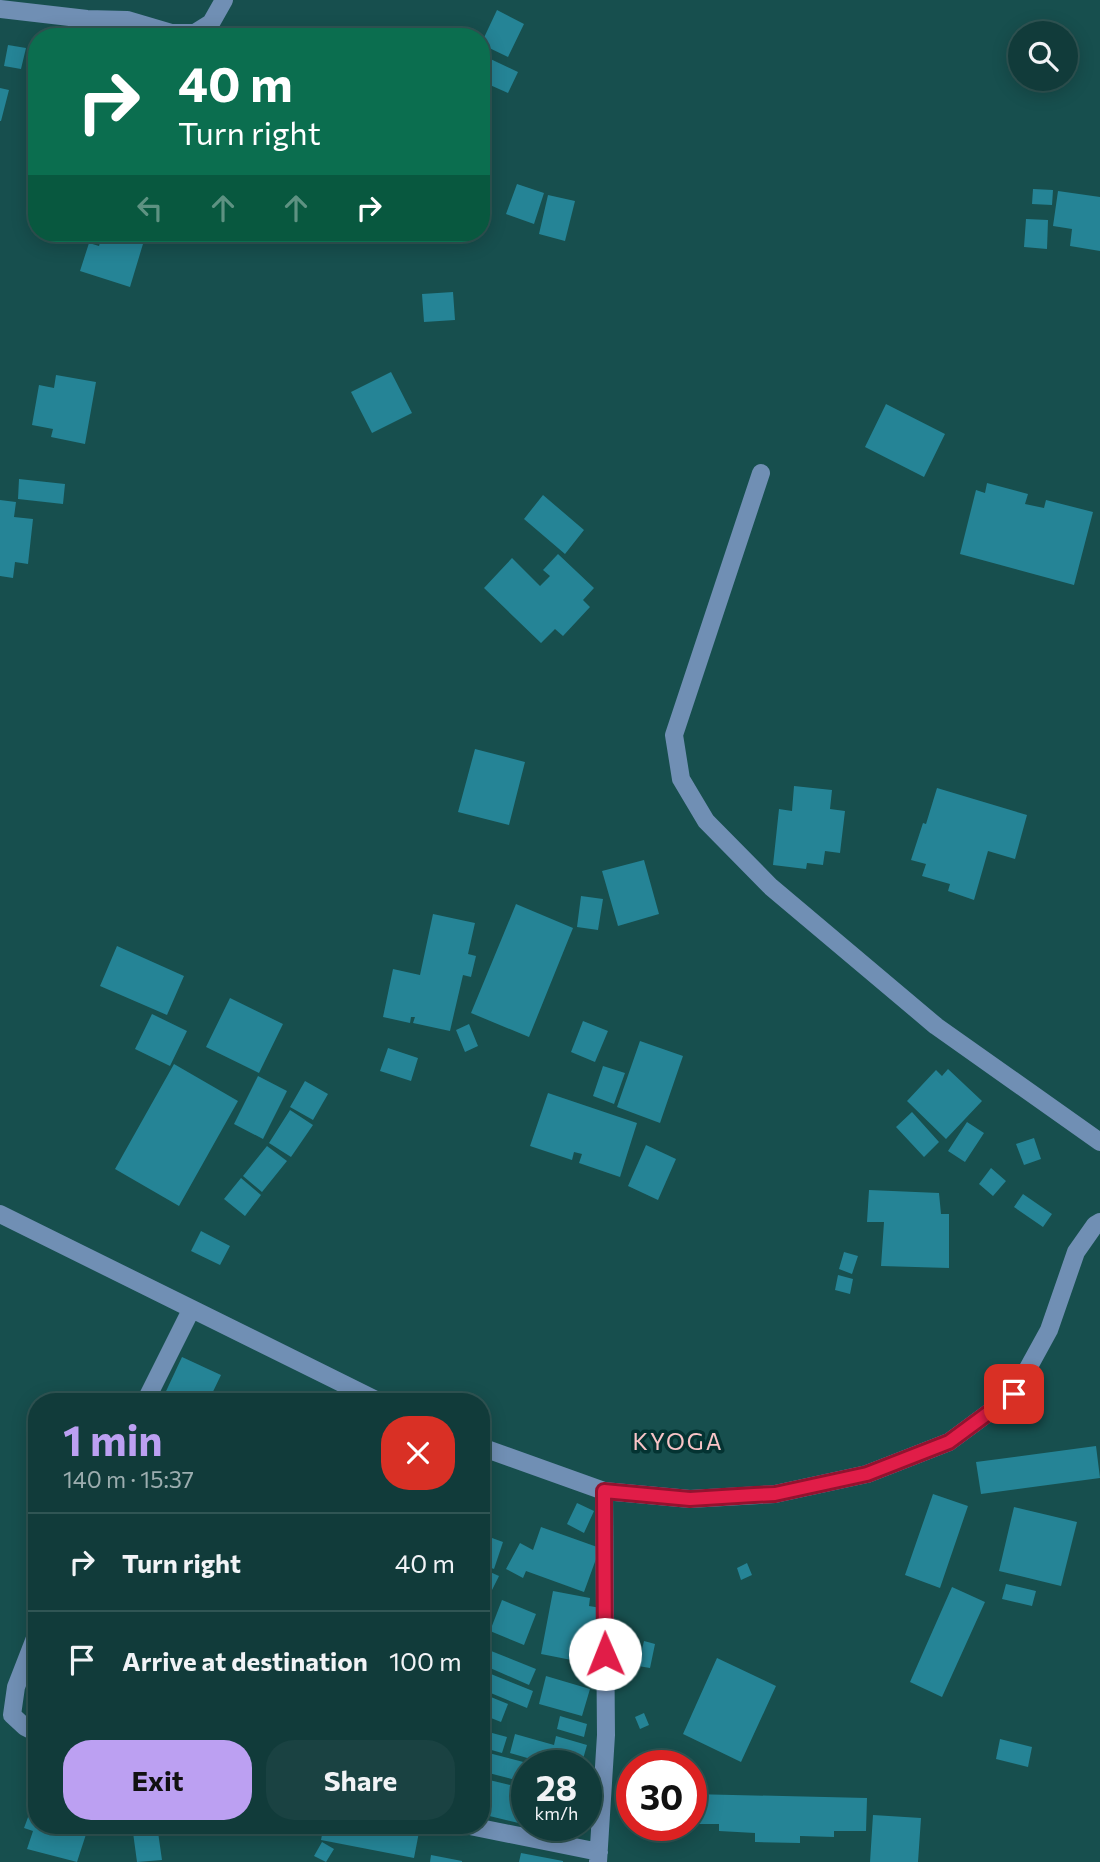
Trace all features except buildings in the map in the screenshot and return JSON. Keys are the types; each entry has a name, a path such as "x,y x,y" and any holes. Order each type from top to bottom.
{"street":[{"path":"203,28 211,23 224,0"},
{"path":"0,9 87,19 127,20 154,28"},
{"path":"761,473 674,735 681,779 706,821 771,887 936,1026 1100,1142"},
{"path":"0,1214 362,1393"},
{"path":"490,1450 604,1491 690,1499 775,1494 867,1474 949,1442 1014,1394 1049,1331 1076,1252 1095,1225 1100,1223"},
{"path":"150,1393 191,1310"},
{"path":"490,1831 598,1857 606,1735 604,1491"},
{"path":"28,1656 16,1687 12,1714 28,1728"}],"district":[{"name":"KYOGA","path":"678,1441"}],"route":[{"path":"605,1654 604,1491 690,1499 775,1494 867,1474 949,1442 1014,1394"}]}
